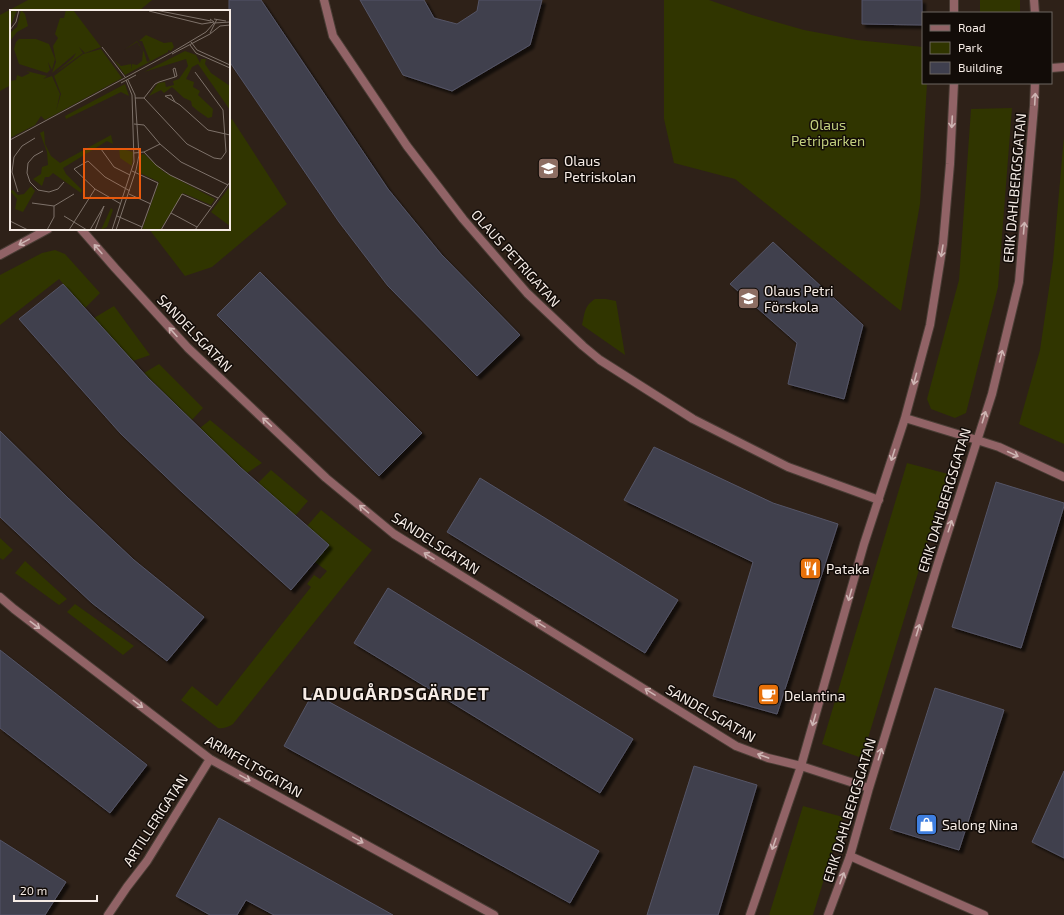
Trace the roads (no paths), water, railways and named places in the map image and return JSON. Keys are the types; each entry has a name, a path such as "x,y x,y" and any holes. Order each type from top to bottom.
{"street":[{"name":"OLAUS PETRIGATAN","path":"324,0 333,36 407,146 463,219 527,293 583,346 600,360 693,419 788,467 879,500"},
{"path":"954,0 954,12"},
{"path":"1034,0 1035,12"},
{"path":"1052,68 1064,67"},
{"path":"750,915 801,766 864,544 905,418 930,325 942,251 950,164 954,84"},
{"name":"ERIK DAHLBERGSGATAN","path":"828,915 850,856 869,788 938,563 992,394 1019,282 1035,84"},
{"path":"0,255 46,230"},
{"name":"SANDELSGATAN","path":"82,230 188,348 326,478 394,534 736,746 768,758 801,766 869,788"},
{"path":"905,418 999,447 1064,477"},
{"name":"ARMFELTSGATAN","path":"0,597 210,759 494,915"},
{"name":"ARTILLERIGATAN","path":"108,915 147,861 210,759"},
{"path":"850,856 984,915"}],"place":[{"name":"Olaus Petriskolan","path":"549,168"},
{"name":"Olaus Petri Förskola","path":"748,298"},
{"name":"Pataka","path":"811,568"},
{"name":"Delantina","path":"769,695"},
{"name":"Salong Nina","path":"927,824"}],"district":[{"name":"LADUGÅRDSGÄRDET","path":"396,693"}],"park label":[{"name":"Olaus Petriparken","path":"828,132"}]}
